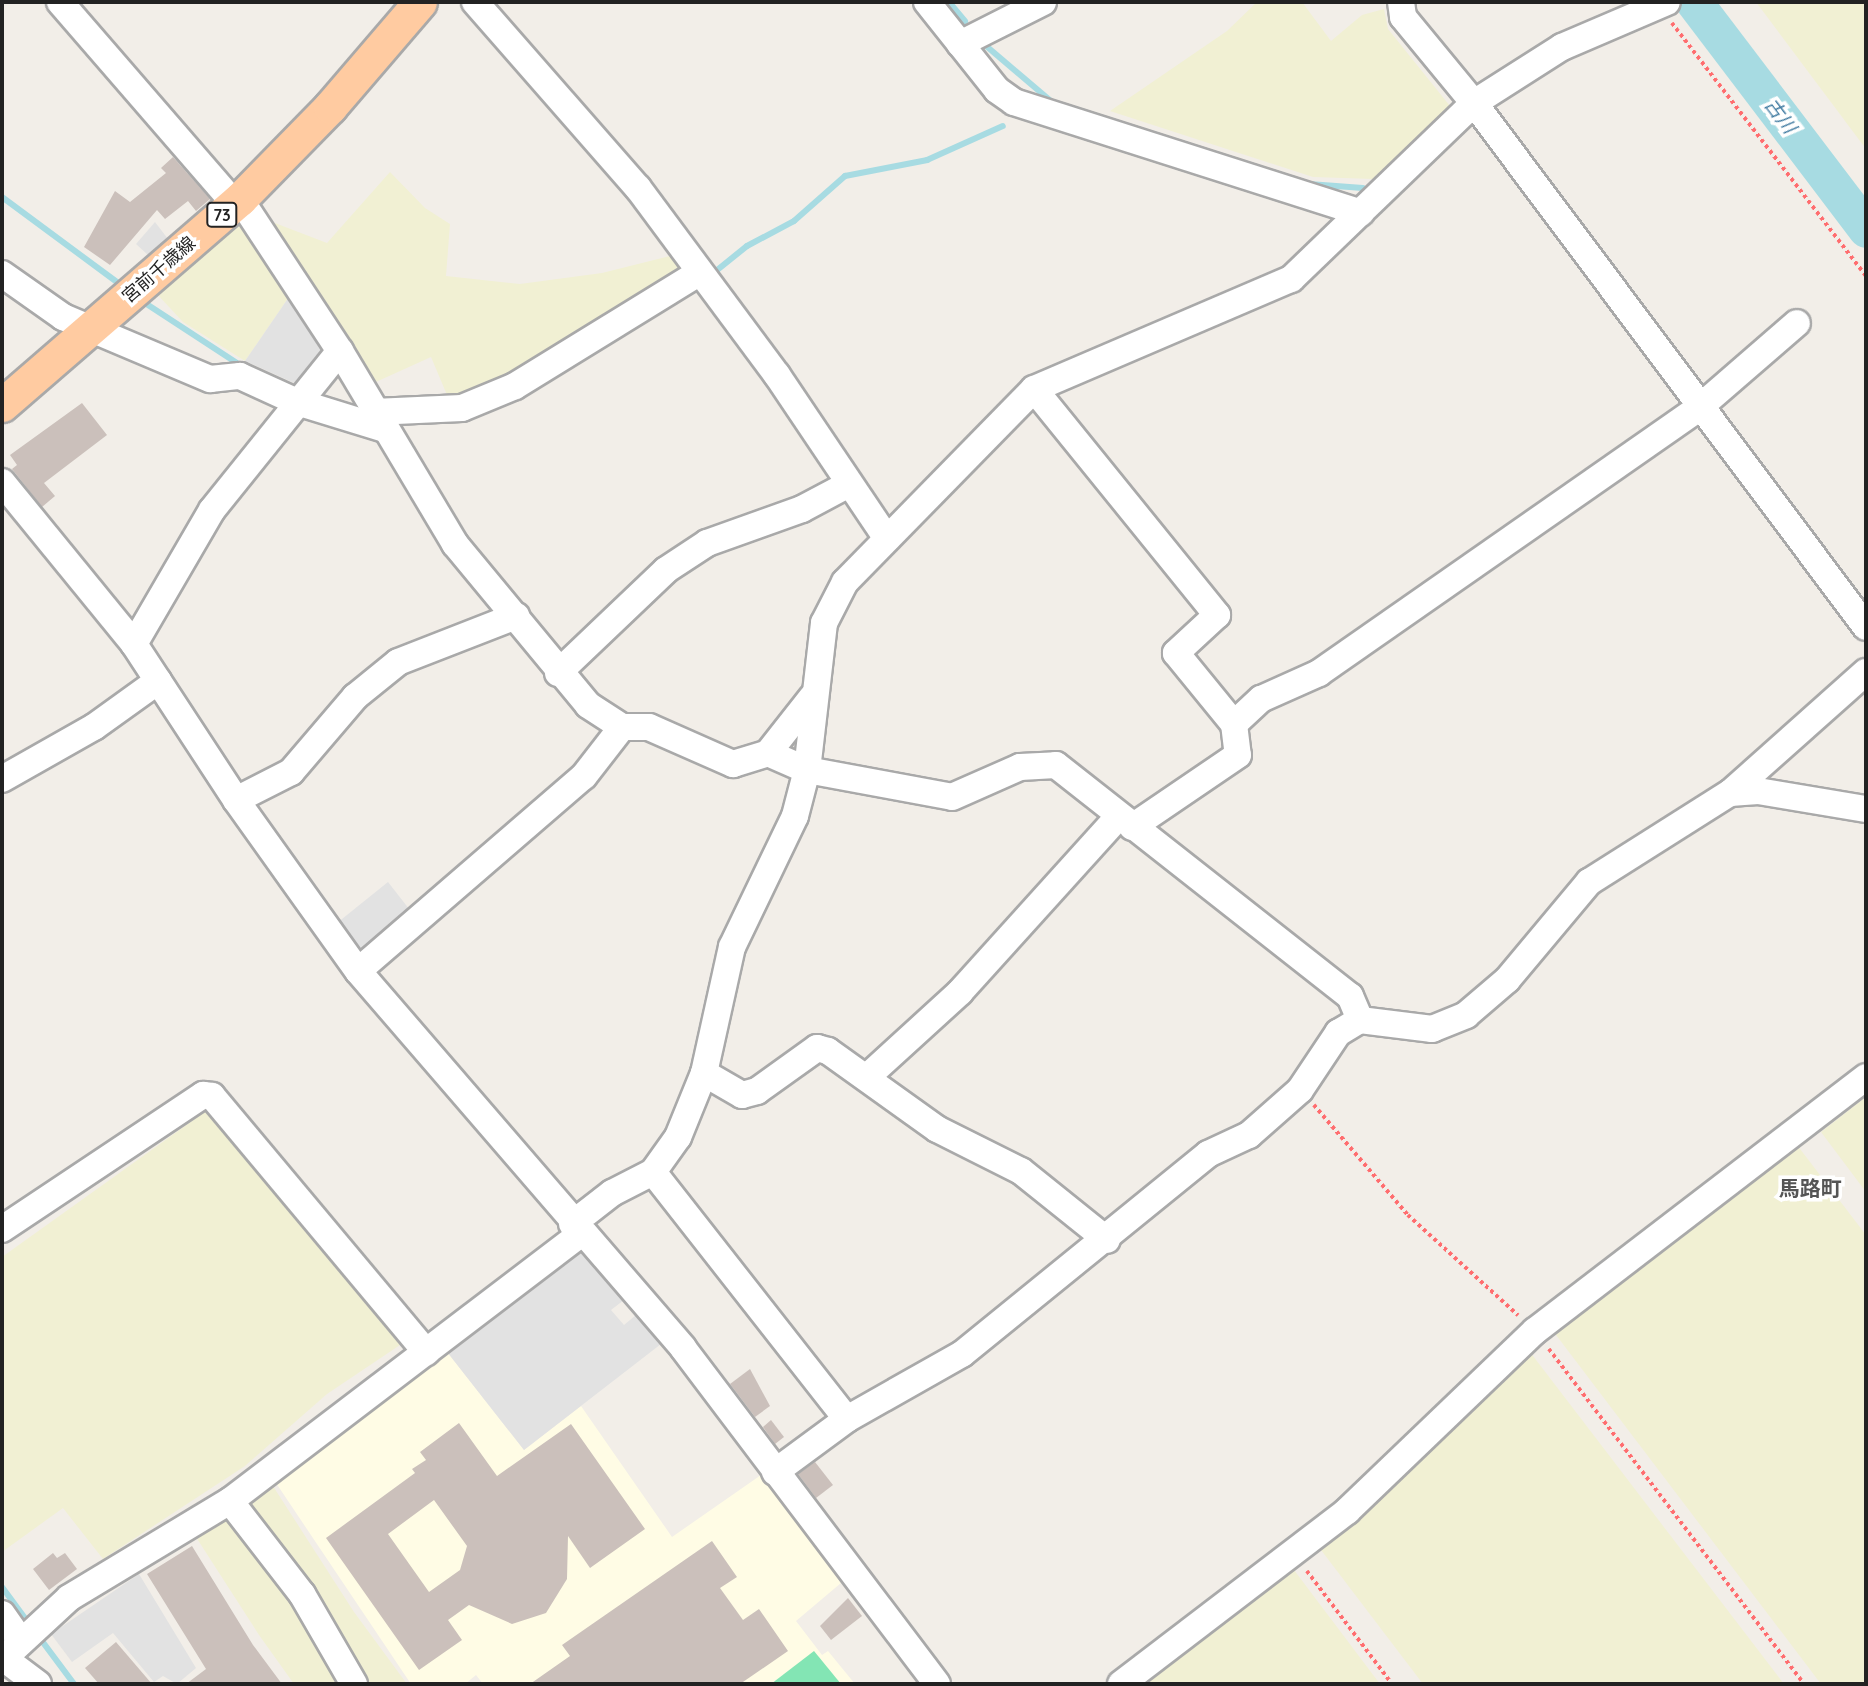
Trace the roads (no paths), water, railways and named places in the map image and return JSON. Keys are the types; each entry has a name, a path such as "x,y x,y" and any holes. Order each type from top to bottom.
{"main road":[{"name":"宮前千歳線","path":"2,405 238,202 330,107 420,2"}],"street":[{"path":"60,2 238,202 340,351 455,544 516,616 558,673 588,705 622,727 649,727 733,764 768,753 812,698"},
{"path":"475,2 638,188 777,374 887,539"},
{"path":"927,2 997,90 1014,102 1361,213"},
{"path":"960,44 1043,2"},
{"path":"1401,2 1403,17 1474,103 1866,627"},
{"path":"7,1654 69,1598 230,1501 426,1352 576,1229 612,1193 653,1172 678,1138 704,1073 732,947 794,816 807,770 812,698 824,623 845,582 1034,389 1291,279 1474,103 1562,47 1663,4"},
{"path":"2,274 63,317 210,379 240,376 297,402 379,420 462,408 514,386 699,273"},
{"path":"1234,724 1261,699 1319,673 1700,407 1797,323"},
{"path":"134,644 212,510 340,351"},
{"path":"867,1077 960,992 1020,919 1125,822 1238,755 1234,724 1176,653 1217,615 1034,389"},
{"path":"2,482 134,644 236,800 358,971 576,1229 683,1348 937,1684"},
{"path":"558,673 666,570 707,543 802,509 849,484"},
{"path":"236,800 291,772 355,697 398,662 516,616"},
{"path":"775,1472 847,1419 962,1354 1107,1240 1208,1154 1249,1135 1300,1090 1338,1033 1360,1020 1432,1029 1466,1015 1507,980 1589,882 1731,793 1760,760 1866,672"},
{"path":"2,779 94,727 158,681"},
{"path":"358,971 584,776 622,727"},
{"path":"768,753 807,770 952,797 1020,767 1056,765 1125,822 1350,996 1360,1020"},
{"path":"1731,793 1758,791 1866,809"},
{"path":"704,1073 742,1095 757,1091 817,1048 867,1077 937,1129 1021,1171 1107,1240"},
{"path":"1121,1684 1347,1511 1535,1331 1866,1077"},
{"path":"2,1229 202,1095 212,1096 426,1352"},
{"path":"653,1172 847,1419"},
{"path":"230,1501 302,1594 354,1684"},
{"path":"2,1614 7,1654 38,1684"}],"waterway":[{"path":"949,2 965,21"},
{"name":"古川","path":"1694,2 1866,229"},
{"path":"985,45 1052,102"},
{"path":"711,275 747,246 794,221 845,176 927,160 1003,126"},
{"path":"1309,184 1363,188"},
{"path":"2,197 121,285"},
{"path":"145,303 243,367"},
{"path":"2,1587 27,1621"},
{"path":"39,1637 74,1684"}],"district":[{"name":"馬路町","path":"1810,1188"}]}
